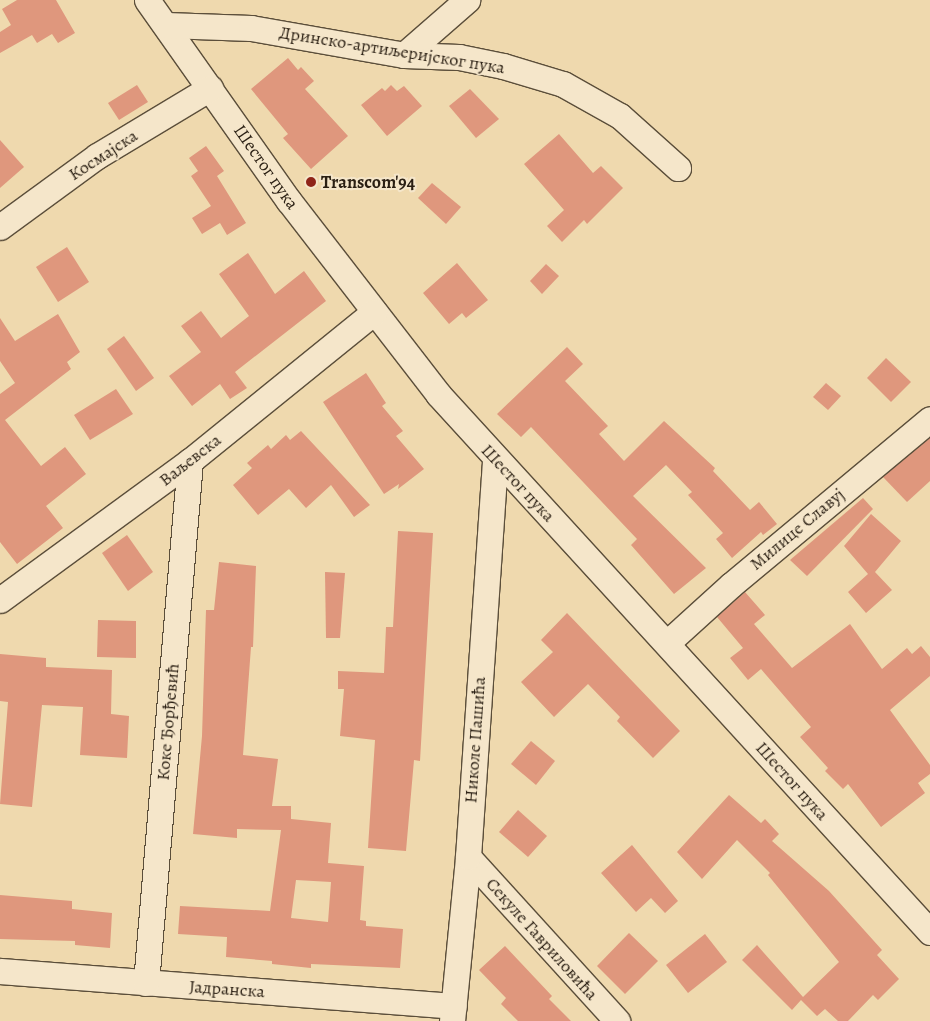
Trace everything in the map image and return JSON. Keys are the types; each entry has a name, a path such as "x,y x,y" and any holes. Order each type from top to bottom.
{"street":[{"name":"Шестог пука","path":"147,0 289,201 438,394 495,459 667,643 930,932"},
{"path":"404,55 467,0"},
{"name":"Дринско-артиљеријског пука","path":"166,25 251,28 404,55 459,57 562,84 620,116 678,168"},
{"name":"Космајска","path":"0,227 97,156 210,88"},
{"name":"Ваљевска","path":"0,600 190,461 374,312"},
{"name":"Милице Славуј","path":"667,643 731,585 930,418"},
{"name":"Николе Пашића","path":"453,1013 468,857 495,459"},
{"name":"Коке Ђорђевић","path":"146,983 190,461"},
{"name":"Секуле Гавриловића","path":"468,857 617,1021"},
{"name":"Јадранска","path":"0,971 146,983 453,1013"}],"building":[{"path":"17,0 56,0 75,33 58,43 52,34 37,43 32,35 0,53 0,32 11,25 2,9"},
{"path":"288,58 298,70 301,67 314,81 305,89 348,136 311,169 283,138 288,134 251,89"},
{"path":"137,85 148,102 119,120 108,103"},
{"path":"391,85 397,91 404,86 422,106 387,136 361,105 382,88 385,91"},
{"path":"470,89 499,119 476,138 449,106"},
{"path":"559,134 593,173 601,166 623,188 587,224 584,220 562,242 547,226 564,210 524,164"},
{"path":"0,140 24,167 0,188"},
{"path":"206,146 224,171 217,176 246,223 227,235 220,223 202,234 192,218 211,206 191,176 198,171 189,158"},
{"path":"432,183 461,207 446,224 418,198"},
{"path":"67,247 89,282 58,302 36,267"},
{"path":"248,253 275,294 304,271 326,301 235,372 247,388 230,399 220,384 192,406 169,376 201,352 181,326 201,311 221,338 249,316 219,274"},
{"path":"457,263 488,300 466,318 462,313 449,324 423,293"},
{"path":"546,264 559,276 542,294 530,281"},
{"path":"58,314 80,352 67,362 71,369 5,420 41,466 65,447 86,474 46,506 63,528 17,564 0,542 0,394 15,383 0,361 0,318 15,341"},
{"path":"124,336 154,378 136,391 107,349"},
{"path":"567,347 583,364 565,381 608,426 599,434 624,461 664,421 715,468 713,471 750,510 759,502 777,524 763,535 761,532 732,558 716,539 723,533 688,495 692,492 666,465 633,496 706,568 674,594 631,545 637,539 531,427 521,437 497,414"},
{"path":"886,358 911,382 891,402 867,378"},
{"path":"366,373 386,403 382,406 403,431 396,436 424,469 398,489 399,484 384,494 323,402"},
{"path":"826,383 841,396 828,410 813,397"},
{"path":"116,389 133,414 90,440 74,415"},
{"path":"301,431 370,505 354,517 331,485 306,508 289,489 258,515 233,485 252,468 247,463 268,445 271,449 286,435 290,440"},
{"path":"930,438 930,481 907,502 883,477"},
{"path":"863,498 873,509 807,576 790,560"},
{"path":"871,514 901,541 875,572 892,590 866,613 848,592 868,574 844,546"},
{"path":"398,531 433,533 420,761 414,760 406,851 368,848 375,740 340,736 344,689 338,689 338,671 384,673 386,627 393,627"},
{"path":"127,535 153,572 128,591 102,553"},
{"path":"219,562 256,566 253,647 251,647 243,755 278,759 272,806 291,806 291,819 331,823 328,863 364,866 360,920 366,921 366,926 403,929 400,968 311,964 311,968 272,964 272,961 226,957 227,937 178,934 180,906 270,911 281,830 237,829 237,838 193,834 202,736 206,610 214,610","holes":["296,880 331,882 328,922 291,918"]},
{"path":"325,572 345,573 340,638 326,638"},
{"path":"745,592 765,615 754,624 792,668 850,624 882,669 907,648 912,654 921,646 930,657 930,676 890,710 930,765 930,774 918,783 925,793 881,827 848,784 843,789 825,771 828,768 800,737 811,727 761,669 748,680 730,658 743,648 717,617"},
{"path":"567,613 680,731 653,758 617,721 620,717 588,684 554,717 521,682 553,652 541,640"},
{"path":"98,620 136,621 136,658 97,657"},
{"path":"0,654 46,658 46,667 112,670 111,714 129,716 127,758 80,755 83,707 42,705 32,807 0,804 8,702 0,701"},
{"path":"531,741 555,761 536,785 511,764"},
{"path":"729,795 761,823 765,819 779,834 772,841 829,891 882,950 877,955 899,979 878,1000 873,995 848,1021 838,1021 825,1009 817,1016 801,1000 792,1010 742,960 757,945 803,997 839,962 768,875 770,873 737,840 702,879 677,852"},
{"path":"518,810 547,836 528,857 499,832"},
{"path":"632,845 678,901 665,913 651,898 636,912 601,873"},
{"path":"0,895 72,901 72,909 112,913 110,948 75,945 75,941 0,939"},
{"path":"629,933 658,961 625,994 597,966"},
{"path":"705,934 727,962 688,993 666,965"},
{"path":"505,946 552,996 549,999 571,1021 518,1021 501,1004 506,998 479,970"}],"place":[{"name":"Transcom'94","path":"311,182"}]}
